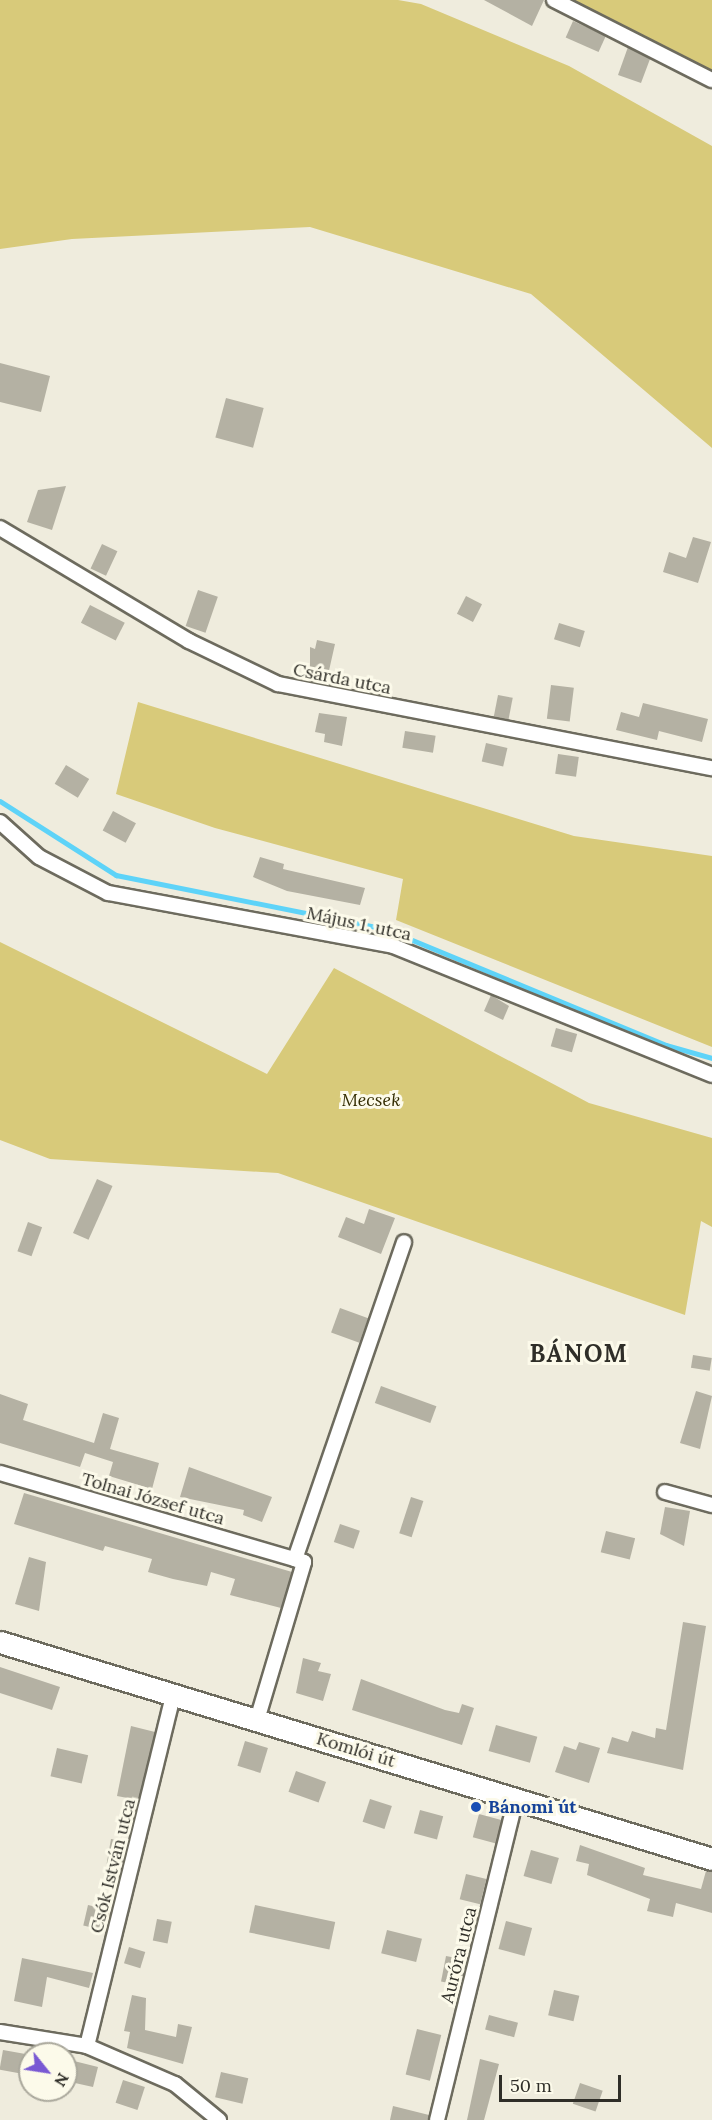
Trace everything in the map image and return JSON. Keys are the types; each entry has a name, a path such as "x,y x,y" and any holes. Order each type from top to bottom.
{"main road":[{"name":"Komlói út","path":"0,1642 712,1859"}],"street":[{"path":"554,0 712,80"},
{"name":"Csárda utca","path":"0,528 189,641 278,684 712,768"},
{"name":"Május 1. utca","path":"0,822 39,857 108,893 393,946 712,1075"},
{"path":"257,1720 304,1562 295,1560 404,1242"},
{"name":"Tolnai József utca","path":"0,1473 295,1560"},
{"path":"665,1492 712,1505"},
{"name":"Csók István utca","path":"87,2046 173,1695"},
{"name":"Auróra utca","path":"437,2120 516,1799"},
{"path":"0,2032 87,2046 175,2084 219,2120"}],"green space":[{"path":"0,0 398,0 421,4 569,66 712,146 712,448 531,294 310,227 72,239 0,249"},
{"path":"574,0 712,0 712,72 609,19"},
{"path":"138,702 574,836 712,856 712,1047 396,920 403,879 215,828 116,794"},
{"name":"Mecsek","path":"0,942 267,1074 334,968 589,1103 712,1138 712,1227 701,1221 685,1315 278,1173 50,1159 0,1140"}],"building":[{"path":"484,0 544,0 532,26"},
{"path":"573,21 606,36 599,52 566,37"},
{"path":"628,47 650,59 641,83 618,75"},
{"path":"0,363 50,376 41,412 0,402"},
{"path":"226,398 264,408 253,448 215,438"},
{"path":"66,486 52,530 27,522 38,490"},
{"path":"693,537 711,542 698,583 663,572 669,552 686,558"},
{"path":"102,544 117,551 106,576 91,568"},
{"path":"198,590 218,597 205,633 186,626"},
{"path":"466,596 482,604 473,622 457,614"},
{"path":"90,605 125,623 116,641 81,623"},
{"path":"559,623 585,631 580,647 554,639"},
{"path":"317,640 335,644 328,675 310,671 310,647 315,649"},
{"path":"551,685 574,688 570,722 547,719"},
{"path":"498,695 513,698 509,719 494,717"},
{"path":"643,703 708,719 702,742 659,731 657,740 616,730 621,712 639,717"},
{"path":"319,713 347,717 342,746 324,742 325,734 315,732"},
{"path":"405,731 436,736 433,753 402,748"},
{"path":"486,743 507,748 503,766 482,762"},
{"path":"558,754 579,757 576,777 555,774"},
{"path":"66,765 89,779 78,798 55,784"},
{"path":"113,811 136,823 126,843 103,830"},
{"path":"260,857 284,864 283,869 365,888 360,905 287,891 253,877"},
{"path":"491,995 509,1006 503,1020 484,1011"},
{"path":"556,1028 577,1034 572,1052 551,1046"},
{"path":"97,1179 113,1186 89,1240 73,1233"},
{"path":"369,1209 395,1218 381,1254 338,1237 346,1217 364,1224"},
{"path":"28,1222 42,1227 31,1256 17,1251"},
{"path":"340,1308 368,1318 359,1343 331,1332"},
{"path":"693,1355 712,1358 710,1371 691,1368"},
{"path":"381,1386 436,1406 430,1423 375,1403"},
{"path":"696,1391 712,1396 700,1449 680,1443"},
{"path":"0,1394 28,1404 23,1420 94,1443 103,1413 119,1418 110,1449 159,1463 152,1489 109,1476 113,1462 85,1453 80,1467 0,1443"},
{"path":"189,1467 272,1497 262,1522 243,1515 244,1510 180,1497"},
{"path":"24,1493 292,1572 281,1608 230,1595 235,1579 211,1572 207,1586 173,1579 148,1572 152,1559 105,1546 103,1551 14,1524"},
{"path":"411,1497 423,1501 412,1537 399,1533"},
{"path":"665,1507 690,1511 684,1546 660,1534"},
{"path":"340,1524 360,1531 354,1549 334,1542"},
{"path":"606,1531 635,1538 630,1560 601,1552"},
{"path":"29,1557 46,1562 39,1611 15,1604"},
{"path":"683,1622 706,1626 683,1770 607,1753 612,1737 628,1742 632,1731 655,1738 656,1728 666,1730"},
{"path":"303,1658 321,1663 318,1671 331,1674 323,1701 296,1693"},
{"path":"0,1667 60,1687 52,1710 0,1693"},
{"path":"361,1679 445,1710 459,1713 462,1704 474,1708 462,1745 352,1710"},
{"path":"496,1725 537,1737 530,1763 489,1751"},
{"path":"131,1726 155,1732 138,1800 117,1796"},
{"path":"245,1741 268,1748 260,1773 237,1766"},
{"path":"579,1742 600,1748 589,1783 555,1772 564,1746 576,1750"},
{"path":"57,1748 88,1755 82,1783 50,1776"},
{"path":"296,1771 326,1782 319,1803 288,1792"},
{"path":"370,1799 392,1806 384,1829 363,1822"},
{"path":"420,1810 443,1816 437,1839 414,1833"},
{"path":"479,1814 502,1820 496,1843 473,1837"},
{"path":"111,1839 128,1842 123,1867 107,1864"},
{"path":"580,1845 645,1868 643,1875 701,1889 706,1871 712,1871 712,1913 676,1903 673,1917 647,1911 650,1899 587,1875 589,1864 576,1861"},
{"path":"531,1850 559,1858 551,1884 524,1876"},
{"path":"466,1874 486,1879 480,1904 460,1899"},
{"path":"88,1905 109,1910 105,1930 83,1925"},
{"path":"255,1905 335,1922 329,1949 249,1932"},
{"path":"157,1919 172,1922 168,1943 153,1941"},
{"path":"506,1921 532,1928 525,1956 498,1949"},
{"path":"387,1930 422,1939 416,1962 381,1953"},
{"path":"129,1947 145,1952 140,1968 124,1963"},
{"path":"446,1956 467,1960 462,1986 441,1982"},
{"path":"22,1958 93,1973 89,1988 47,1977 42,2007 14,2001"},
{"path":"554,1990 579,1996 573,2021 548,2015"},
{"path":"132,1995 146,1998 145,2030 176,2037 178,2024 192,2027 183,2064 127,2048 130,2032 124,2031"},
{"path":"489,2015 518,2023 514,2037 485,2029"},
{"path":"417,2029 441,2035 430,2081 406,2075"},
{"path":"3,2050 18,2053 18,2073 0,2070"},
{"path":"480,2059 499,2064 484,2120 467,2120"},
{"path":"78,2062 98,2067 93,2087 78,2084"},
{"path":"221,2072 248,2078 242,2104 215,2097"},
{"path":"123,2080 145,2087 137,2110 116,2103"},
{"path":"580,2083 603,2091 596,2112 573,2104"},
{"path":"393,2106 429,2115 428,2120 390,2120"}],"waterway":[{"path":"0,801 116,875 386,929 666,1045 712,1058"}],"place":[{"name":"Bánomi út","path":"476,1807"}],"district":[{"name":"BÁNOM","path":"579,1354"}]}
